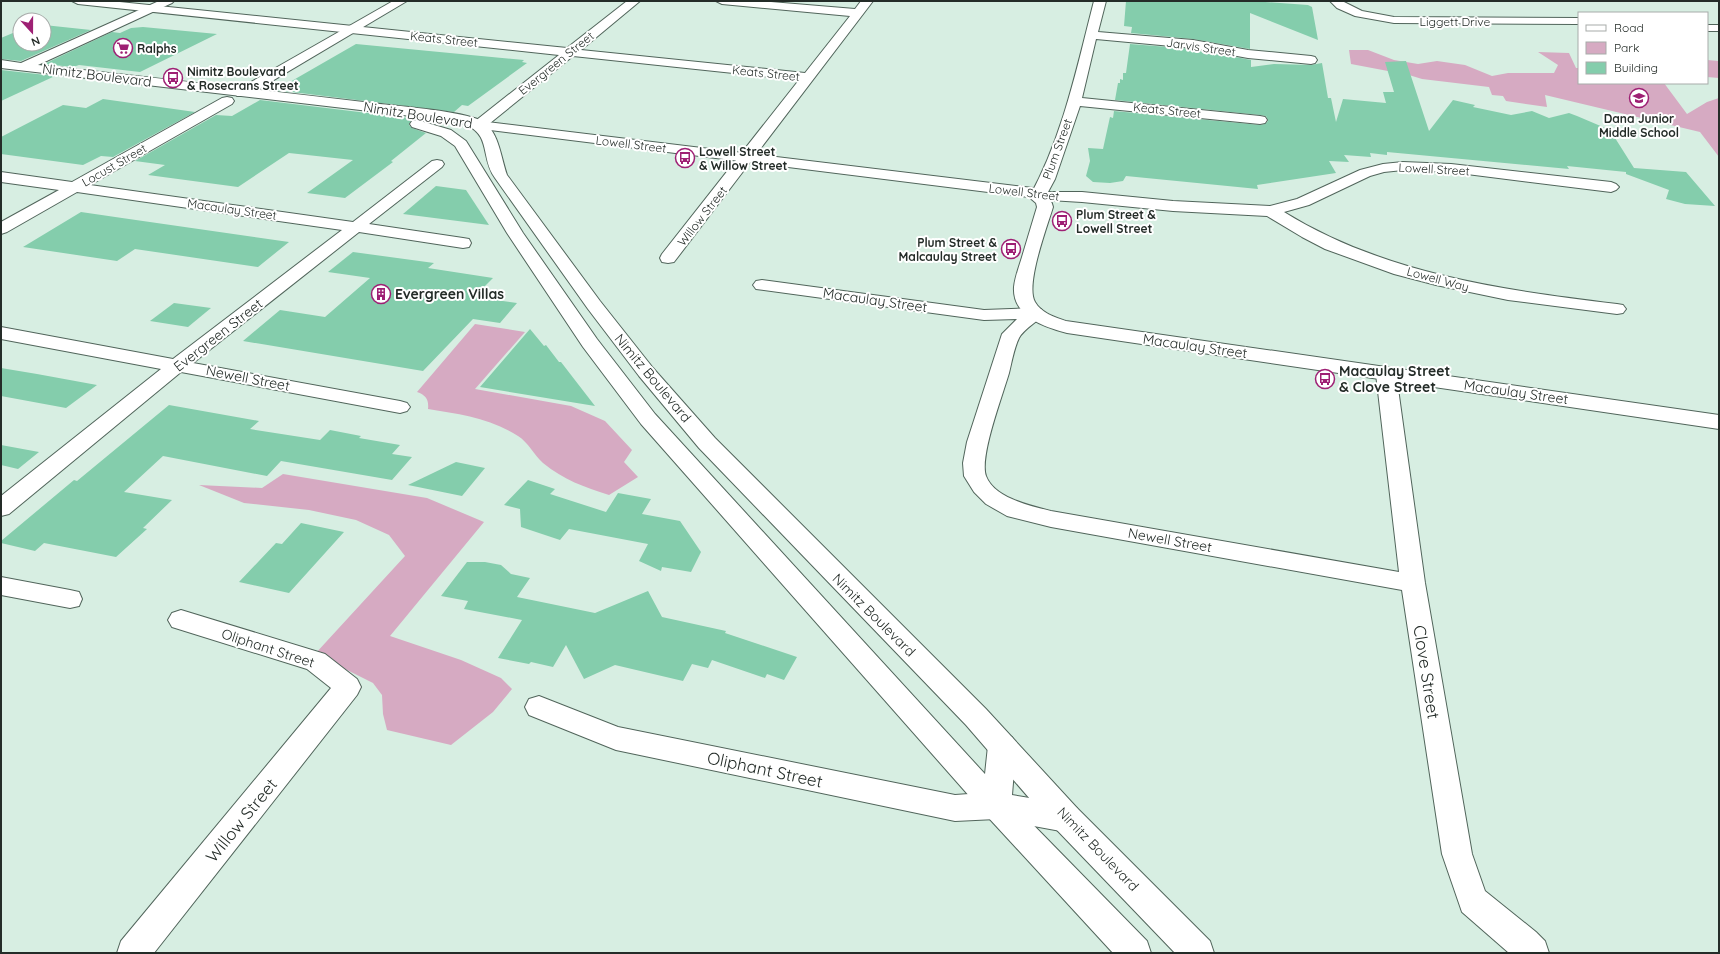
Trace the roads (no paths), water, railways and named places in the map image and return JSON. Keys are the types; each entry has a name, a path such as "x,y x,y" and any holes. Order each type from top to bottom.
{"street":[{"name":"Keats Street","path":"78,1 131,6 148,5 353,30 809,78"},
{"path":"1,73 23,66 148,5 168,1"},
{"path":"242,92 353,30 401,1"},
{"name":"Evergreen Street","path":"479,125 634,1"},
{"path":"722,1 858,13"},
{"name":"Willow Street","path":"668,258 809,78 867,1"},
{"name":"Plum Street","path":"1075,329 1054,323 1035,313 1025,301 1023,284 1045,207 1044,201 1038,196 1047,179 1075,101 1100,1"},
{"name":"Liggett Drive","path":"1336,1 1341,6 1354,12 1394,20 1578,21"},
{"path":"1,73 131,6"},
{"path":"1708,28 1719,28"},
{"name":"Jarvis Street","path":"1092,35 1193,44 1248,54 1311,60"},
{"name":"Nimitz Boulevard","path":"23,66 426,114 468,120 479,125 489,138 494,160 500,174 594,305 646,372 707,443 1002,746 1066,818 1198,953"},
{"name":"Nimitz Boulevard","path":"1,73 407,122 438,129 451,136 461,144 515,233 590,343 648,419 996,806 1135,953"},
{"name":"Locust Street","path":"1,229 227,101"},
{"name":"Keats Street","path":"1075,101 1260,120"},
{"path":"407,122 479,125"},
{"name":"Lowell Street","path":"479,125 746,159 1028,192 1038,196 1082,197 1174,206 1270,211 1303,202 1365,173 1384,168 1403,166 1451,168 1610,187"},
{"name":"Evergreen Street","path":"1,508 178,365 437,164"},
{"name":"Macaulay Street","path":"1,177 463,243"},
{"name":"Lowell Way","path":"1270,211 1312,236 1331,245 1384,264 1438,280 1517,297 1617,310"},
{"name":"Macaulay Street","path":"762,285 984,315 1035,313"},
{"name":"Newell Street","path":"1035,313 1011,334 978,442 974,463 975,476 982,488 994,500 1015,510 1051,519 1412,583"},
{"name":"Macaulay Street","path":"1075,329 1719,422"},
{"name":"Newell Street","path":"1,333 400,407"},
{"name":"Clove Street","path":"1386,374 1412,583 1456,854 1473,901 1529,948"},
{"path":"1,586 70,599"},
{"name":"Oliphant Street","path":"181,620 316,661 348,687"},
{"name":"Willow Street","path":"133,953 348,687"},
{"name":"Oliphant Street","path":"539,707 623,739 954,808 996,806 1066,818"},
{"path":"996,806 1002,746"}],"place":[{"name":"Ralphs","path":"123,48"},
{"name":"Nimitz Boulevard & Rosecrans Street","path":"173,78"},
{"name":"Dana Junior Middle School","path":"1639,98"},
{"name":"Lowell Street & Willow Street","path":"685,158"},
{"name":"Plum Street & Lowell Street","path":"1062,221"},
{"name":"Plum Street & Malcaulay Street","path":"1011,249"},
{"name":"Evergreen Villas","path":"381,294"},
{"name":"Macaulay Street & Clove Street","path":"1325,379"}]}
